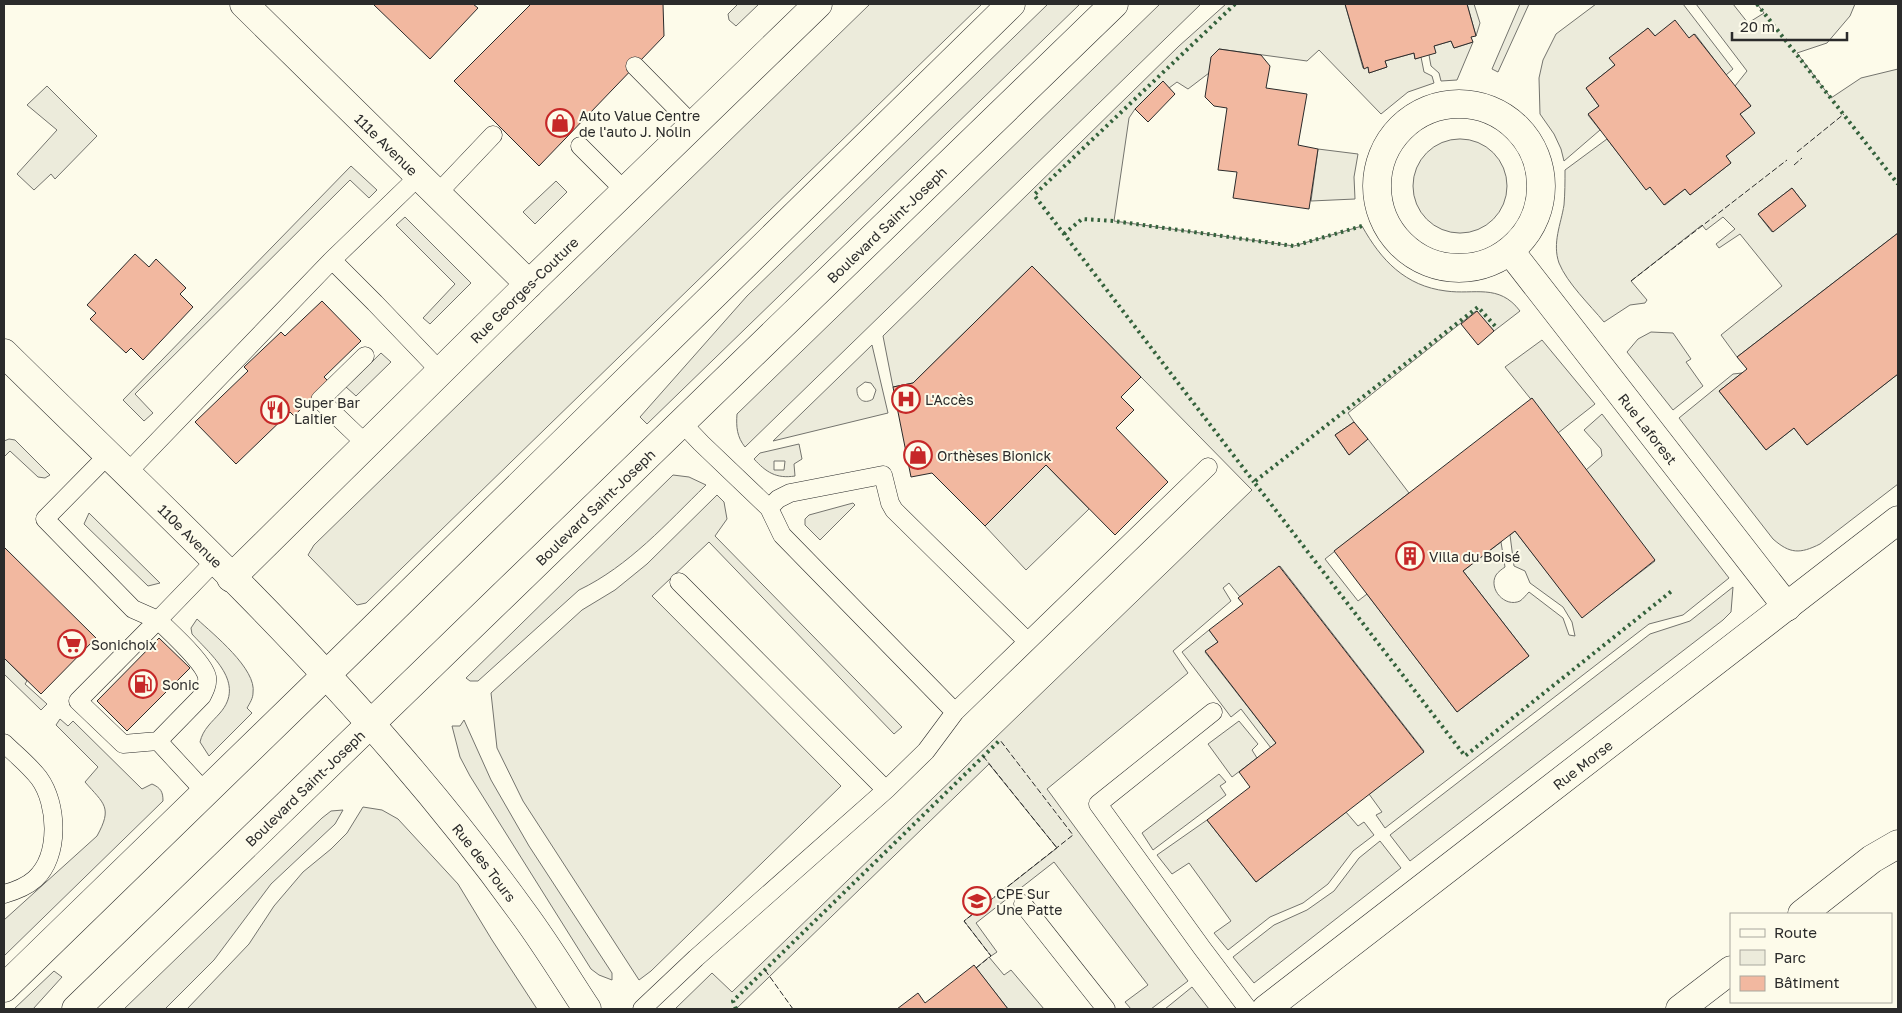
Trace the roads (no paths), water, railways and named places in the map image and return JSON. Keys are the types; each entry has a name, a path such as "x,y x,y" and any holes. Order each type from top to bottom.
{"street":[{"name":"111e Avenue","path":"244,4 529,284"},
{"name":"Rue Georges-Couture","path":"223,569 366,444 818,4"},
{"path":"4,988 1011,4"},
{"name":"Boulevard Saint-Joseph","path":"76,1009 1114,4"},
{"path":"1447,105 1474,105 1499,114 1520,131 1534,153 1541,179 1540,197 1539,206 1528,231 1510,251 1486,264 1459,269 1432,264 1408,251 1390,231 1379,206 1377,178 1385,152 1400,129 1422,113 1447,105"},
{"name":"Rue Laforest","path":"1510,251 1787,607"},
{"name":"110e Avenue","path":"7,362 118,464 326,675 370,724"},
{"name":"Rue Morse","path":"1266,1009 1898,520"},
{"name":"Rue des Tours","path":"370,724 510,895 587,1009"},
{"path":"1803,913 1872,859 1898,844"},
{"path":"1680,1009 1730,971"}],"lane":[{"path":"635,66 693,125"},
{"path":"223,569 158,620 78,701 123,744 158,741 202,696 206,689 208,678 196,659 158,620 133,609 45,519 118,464 332,260 493,135"},
{"path":"580,146 625,191"},
{"path":"332,260 440,371"},
{"path":"365,356 320,400 366,444"},
{"path":"682,423 769,508 782,535 955,712"},
{"path":"642,1009 696,958 886,790 926,751 955,712 1208,467"},
{"path":"769,508 778,499 790,493 883,475 890,503 894,510 1028,641"},
{"path":"679,582 886,790"},
{"path":"1213,712 1098,804 1248,1009"},
{"path":"158,741 205,792"},
{"path":"4,742 40,780 47,796 54,823 50,854 36,878 23,887 4,894"},
{"path":"1023,904 1106,1009"}],"place":[{"name":"Auto Value Centre de l'auto J. Nolin","path":"560,123"},
{"name":"L'Accès","path":"906,399"},
{"name":"Super Bar Laitier","path":"275,410"},
{"name":"Orthèses Bionick","path":"918,455"},
{"name":"Villa du Boisé","path":"1410,556"},
{"name":"Sonichoix","path":"72,644"},
{"name":"Sonic","path":"143,684"},
{"name":"CPE Sur Une Patte","path":"977,901"}]}
